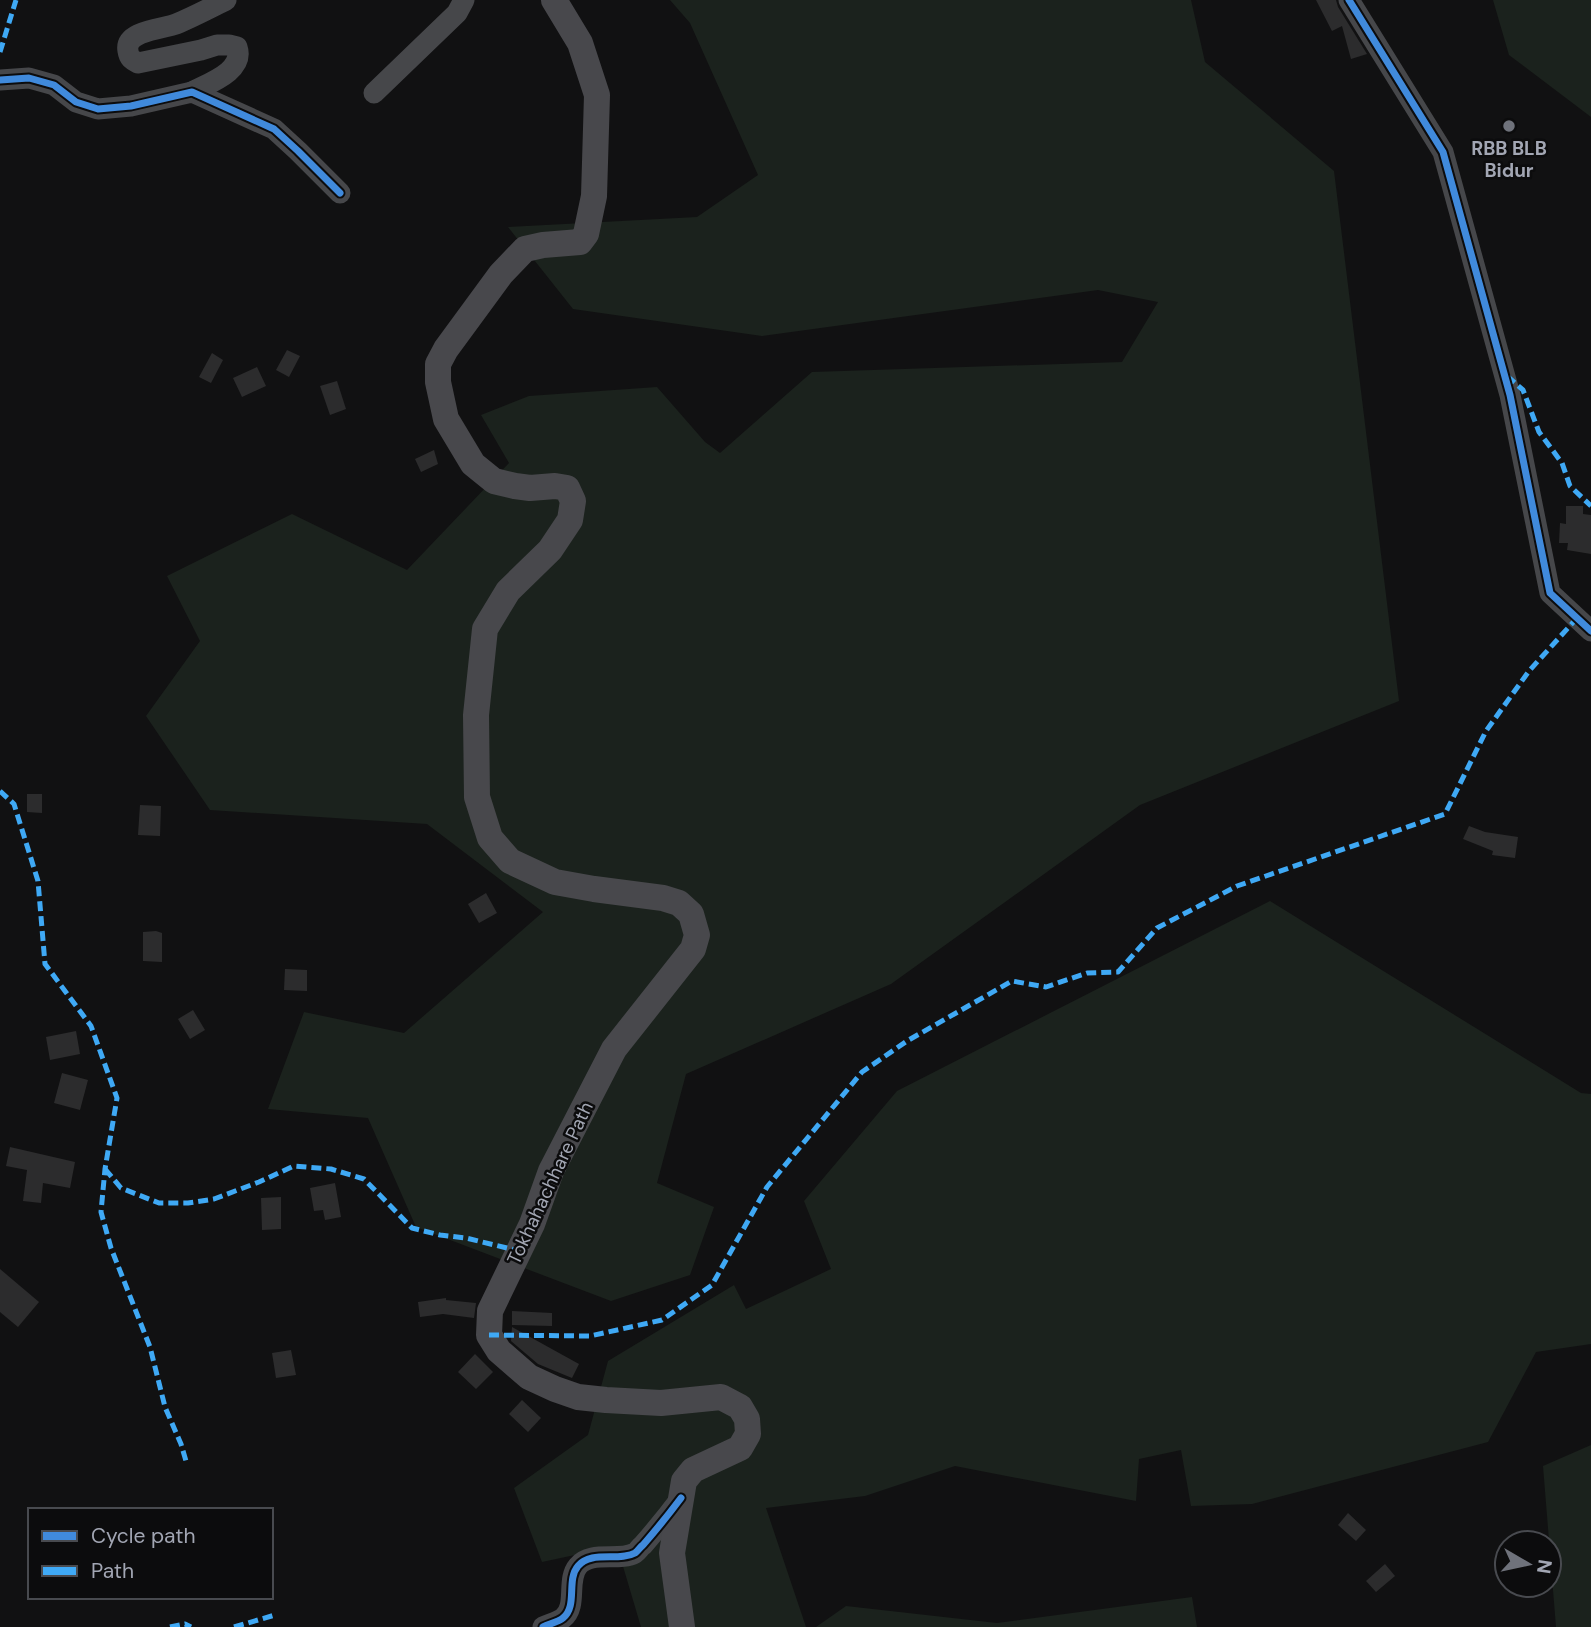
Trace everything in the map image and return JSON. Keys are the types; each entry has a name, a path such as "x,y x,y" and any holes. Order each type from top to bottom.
{"main road":[{"name":"Tokhahachhare Path","path":"554,0 580,43 597,95 594,196 586,234 580,242 525,249 501,274 438,364 438,382 446,419 473,464 494,481 530,488 567,488 573,501 570,520 550,550 508,591 485,629 476,715 477,797 490,838 510,860 555,882 663,898 679,903 691,914 697,935 693,949 614,1049 551,1171 531,1224 490,1311 489,1335 499,1351 529,1377 578,1397 661,1403 721,1396 740,1407 747,1419 748,1434 740,1448 693,1470 684,1481 672,1553 682,1627"}],"street":[{"path":"0,80 29,78 54,85 76,102 98,109 131,106 192,92 228,73 238,60 237,47 217,45 138,63 131,60 128,45 133,38 144,32 174,25 226,0"},
{"path":"374,93 457,13 464,0"},
{"path":"1349,0 1443,152 1510,395 1550,593 1591,631"},
{"path":"192,92 274,129 340,193"},
{"path":"543,1627 563,1618 568,1610 572,1576 579,1564 605,1556 635,1553 681,1498"}],"shaded area":[{"path":"670,0 1191,0 1205,62 1334,171 1399,701 1140,805 891,984 686,1074 657,1183 714,1207 690,1275 611,1301 416,1227 368,1118 268,1109 304,1012 404,1033 543,912 427,824 210,810 146,716 200,641 167,576 292,514 407,570 509,463 481,415 529,396 657,387 705,442 720,453 812,372 1122,362 1158,302 1098,290 762,336 573,309 508,227 697,217 758,175 690,23"},
{"path":"1493,0 1591,0 1591,117 1509,55"},
{"path":"1270,901 1581,1093 1591,1094 1591,1344 1536,1352 1488,1442 1252,1504 1191,1506 1181,1450 1139,1459 1136,1501 955,1466 865,1496 766,1508 806,1627 641,1627 617,1546 542,1562 514,1488 588,1435 608,1361 734,1285 746,1309 831,1269 804,1201 897,1091"},
{"path":"1591,1445 1591,1627 1556,1627 1554,1599 1563,1599 1563,1529 1548,1529 1543,1466"},
{"path":"1192,1597 1197,1627 816,1627 846,1606 997,1623"}],"building":[{"path":"1316,0 1336,0 1367,54 1351,59 1342,26 1332,31"},
{"path":"287,350 300,356 289,377 276,370"},
{"path":"212,353 223,360 211,383 199,377"},
{"path":"257,367 266,386 242,397 233,378"},
{"path":"337,381 346,409 330,415 320,386"},
{"path":"434,450 438,464 421,472 415,459"},
{"path":"1566,506 1583,506 1583,514 1591,515 1591,554 1567,550 1568,543 1559,543 1560,523 1566,524"},
{"path":"27,794 42,794 42,813 27,812"},
{"path":"140,805 161,806 160,836 138,835"},
{"path":"1469,826 1485,832 1518,837 1515,858 1492,855 1493,851 1463,839"},
{"path":"486,893 497,913 479,923 468,904"},
{"path":"143,932 162,933 162,962 143,961"},
{"path":"285,969 307,970 307,991 284,990"},
{"path":"193,1010 205,1030 190,1039 178,1019"},
{"path":"76,1031 80,1054 50,1060 46,1037"},
{"path":"62,1073 88,1080 80,1110 54,1103"},
{"path":"10,1147 75,1162 70,1188 43,1183 41,1203 23,1201 27,1170 6,1166"},
{"path":"335,1183 341,1217 325,1220 323,1210 314,1211 310,1188"},
{"path":"281,1197 281,1229 262,1230 261,1198"},
{"path":"0,1269 39,1302 18,1327 0,1312"},
{"path":"446,1298 476,1303 474,1318 443,1314 420,1317 418,1302"},
{"path":"512,1311 552,1313 552,1326 512,1325"},
{"path":"512,1327 579,1364 572,1378 538,1364 511,1341"},
{"path":"291,1350 296,1375 276,1378 272,1353"},
{"path":"475,1354 493,1372 476,1389 458,1372"},
{"path":"522,1400 541,1418 528,1432 509,1414"},
{"path":"1348,1513 1366,1530 1356,1541 1338,1525"},
{"path":"1385,1564 1395,1576 1376,1592 1366,1581"}],"marked path":[{"path":"0,52 16,0"},
{"path":"1507,376 1523,390 1539,432 1562,463 1570,486 1591,506"},
{"path":"489,1335 590,1336 662,1320 712,1285 767,1187 862,1072 907,1041 1012,981 1046,987 1087,973 1118,972 1157,928 1237,886 1445,814 1486,731 1529,671 1577,618"},
{"path":"0,791 14,804 38,881 45,964 91,1026 117,1098 101,1212 111,1248 150,1347 165,1407 186,1461"},
{"path":"105,1169 121,1188 159,1203 188,1203 214,1199 294,1166 331,1169 364,1179 412,1228 519,1251"},
{"path":"234,1627 275,1615"},
{"path":"170,1627 185,1624 191,1627"}],"cycle path":[{"path":"1349,0 1443,152 1510,395 1550,593 1591,631"},
{"path":"0,80 29,78 54,85 76,102 98,109 131,106 192,92 274,129 340,193"},
{"path":"543,1627 561,1619 567,1613 573,1578 578,1566 590,1558 621,1557 635,1553 681,1498"}],"place":[{"name":"RBB BLB Bidur","path":"1509,126"}]}
